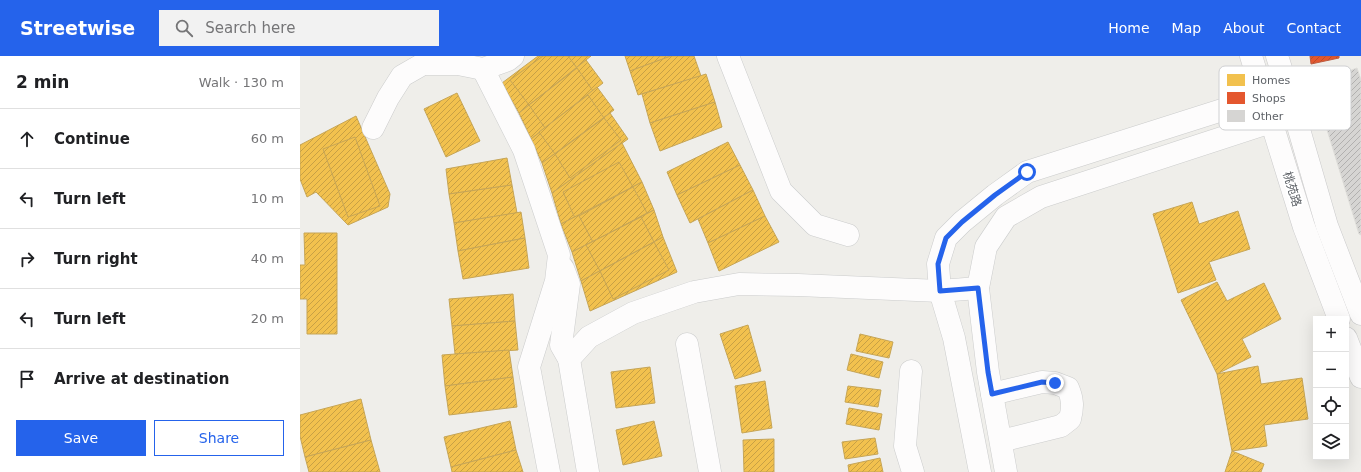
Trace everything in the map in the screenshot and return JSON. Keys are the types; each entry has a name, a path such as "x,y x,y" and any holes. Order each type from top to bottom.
{"street":[{"path":"373,128 388,98 402,76 423,64 458,64 483,69 508,60 513,56"},
{"path":"728,56 781,191 815,225 848,236"},
{"name":"桃苑路","path":"1250,56 1253,66"},
{"name":"桃苑路","path":"1277,56 1280,66"},
{"path":"483,69 524,150 569,284 560,345 569,359 588,472"},
{"path":"980,472 954,338 940,291 938,264 946,238 962,222 995,195 1027,172 1219,111"},
{"path":"1006,472 988,372 978,288 986,247 1006,217 1041,197 1246,130"},
{"name":"桃苑路","path":"1274,130 1304,227 1338,316"},
{"name":"桃苑路","path":"1299,130 1327,226 1359,302"},
{"path":"549,472 529,367 556,281 559,255"},
{"path":"569,359 589,337 633,313 694,292 739,284 940,291 978,288"},
{"path":"688,344 710,472"},
{"path":"1349,346 1361,377"},
{"path":"911,371 906,446 913,472"},
{"path":"992,394 1042,382 1055,383 1068,388 1073,400 1073,409 1070,419 1061,426 1001,441"}],"building: Homes":[{"path":"538,56 591,56 519,113 502,83"},
{"path":"543,56 568,56 577,68 529,105 510,80"},
{"path":"625,56 671,56 630,71"},
{"path":"671,56 694,56 701,76 638,95 630,71"},
{"path":"586,60 603,83 531,139 519,113"},
{"path":"577,68 593,91 545,128 529,105"},
{"path":"706,74 715,102 650,123 642,94"},
{"path":"597,87 614,110 542,163 531,139"},
{"path":"457,93 480,141 446,157 424,109"},
{"path":"588,95 604,118 555,154 539,132"},
{"path":"715,102 722,127 660,151 650,123"},
{"path":"610,113 628,139 552,193 542,163"},
{"path":"356,116 390,194 388,207 348,225 316,192 307,197 300,179 300,145"},
{"path":"604,118 621,140 570,178 555,154"},
{"path":"355,137 380,206 348,217 323,149"},
{"path":"728,142 740,165 677,195 667,172"},
{"path":"622,143 642,182 561,224 552,193"},
{"path":"507,158 512,185 449,194 446,169"},
{"path":"619,162 633,187 575,218 563,192"},
{"path":"740,165 753,190 690,223 677,195"},
{"path":"642,182 654,210 572,252 561,224"},
{"path":"512,185 517,213 454,223 449,194"},
{"path":"633,187 647,213 593,242 579,216"},
{"path":"753,190 765,216 708,243 698,219"},
{"path":"1192,202 1199,224 1238,211 1250,249 1209,262 1216,280 1178,293 1153,214"},
{"path":"654,210 663,237 581,281 572,252"},
{"path":"521,212 525,238 458,251 454,223"},
{"path":"765,216 779,242 719,271 708,243"},
{"path":"641,217 654,242 600,271 586,245"},
{"path":"304,233 337,233 337,334 307,334 307,299 300,299 300,265 305,265"},
{"path":"663,237 677,272 590,311 581,281"},
{"path":"525,238 529,268 463,279 458,251"},
{"path":"654,242 669,270 613,299 600,271"},
{"path":"1217,282 1227,301 1264,283 1281,319 1242,339 1251,357 1217,374 1181,300"},
{"path":"513,294 515,321 452,326 449,299"},
{"path":"515,321 518,350 455,354 452,326"},
{"path":"748,325 761,371 735,379 720,334"},
{"path":"860,334 893,342 889,358 856,351"},
{"path":"509,350 513,377 445,386 442,355"},
{"path":"851,354 883,362 879,378 847,370"},
{"path":"1258,366 1261,384 1302,378 1308,419 1264,425 1267,446 1232,451 1217,374"},
{"path":"650,367 655,403 616,408 611,372"},
{"path":"513,377 517,407 449,415 445,386"},
{"path":"765,381 772,428 742,433 735,386"},
{"path":"848,386 881,390 878,407 845,402"},
{"path":"361,399 371,440 305,457 300,436 300,415"},
{"path":"849,408 882,414 879,430 846,424"},
{"path":"510,421 516,450 451,467 444,437"},
{"path":"654,421 662,456 623,465 616,430"},
{"path":"875,438 878,454 845,459 842,442"},
{"path":"774,439 774,472 744,472 743,440"},
{"path":"371,440 380,472 309,472 305,457"},
{"path":"516,450 523,472 452,472 451,467"},
{"path":"1232,451 1264,464 1261,472 1225,472"},
{"path":"880,458 883,472 849,472 848,465"}],"building: Shops":[{"path":"1310,56 1339,56 1339,58 1311,64"}],"building: Other":[{"path":"1357,68 1361,80 1361,235 1359,234 1327,130 1351,130 1351,70"}],"route":[{"path":"1027,172 995,195 962,222 946,238 938,264 940,291 978,288 992,394 1042,382 1055,383"}]}
